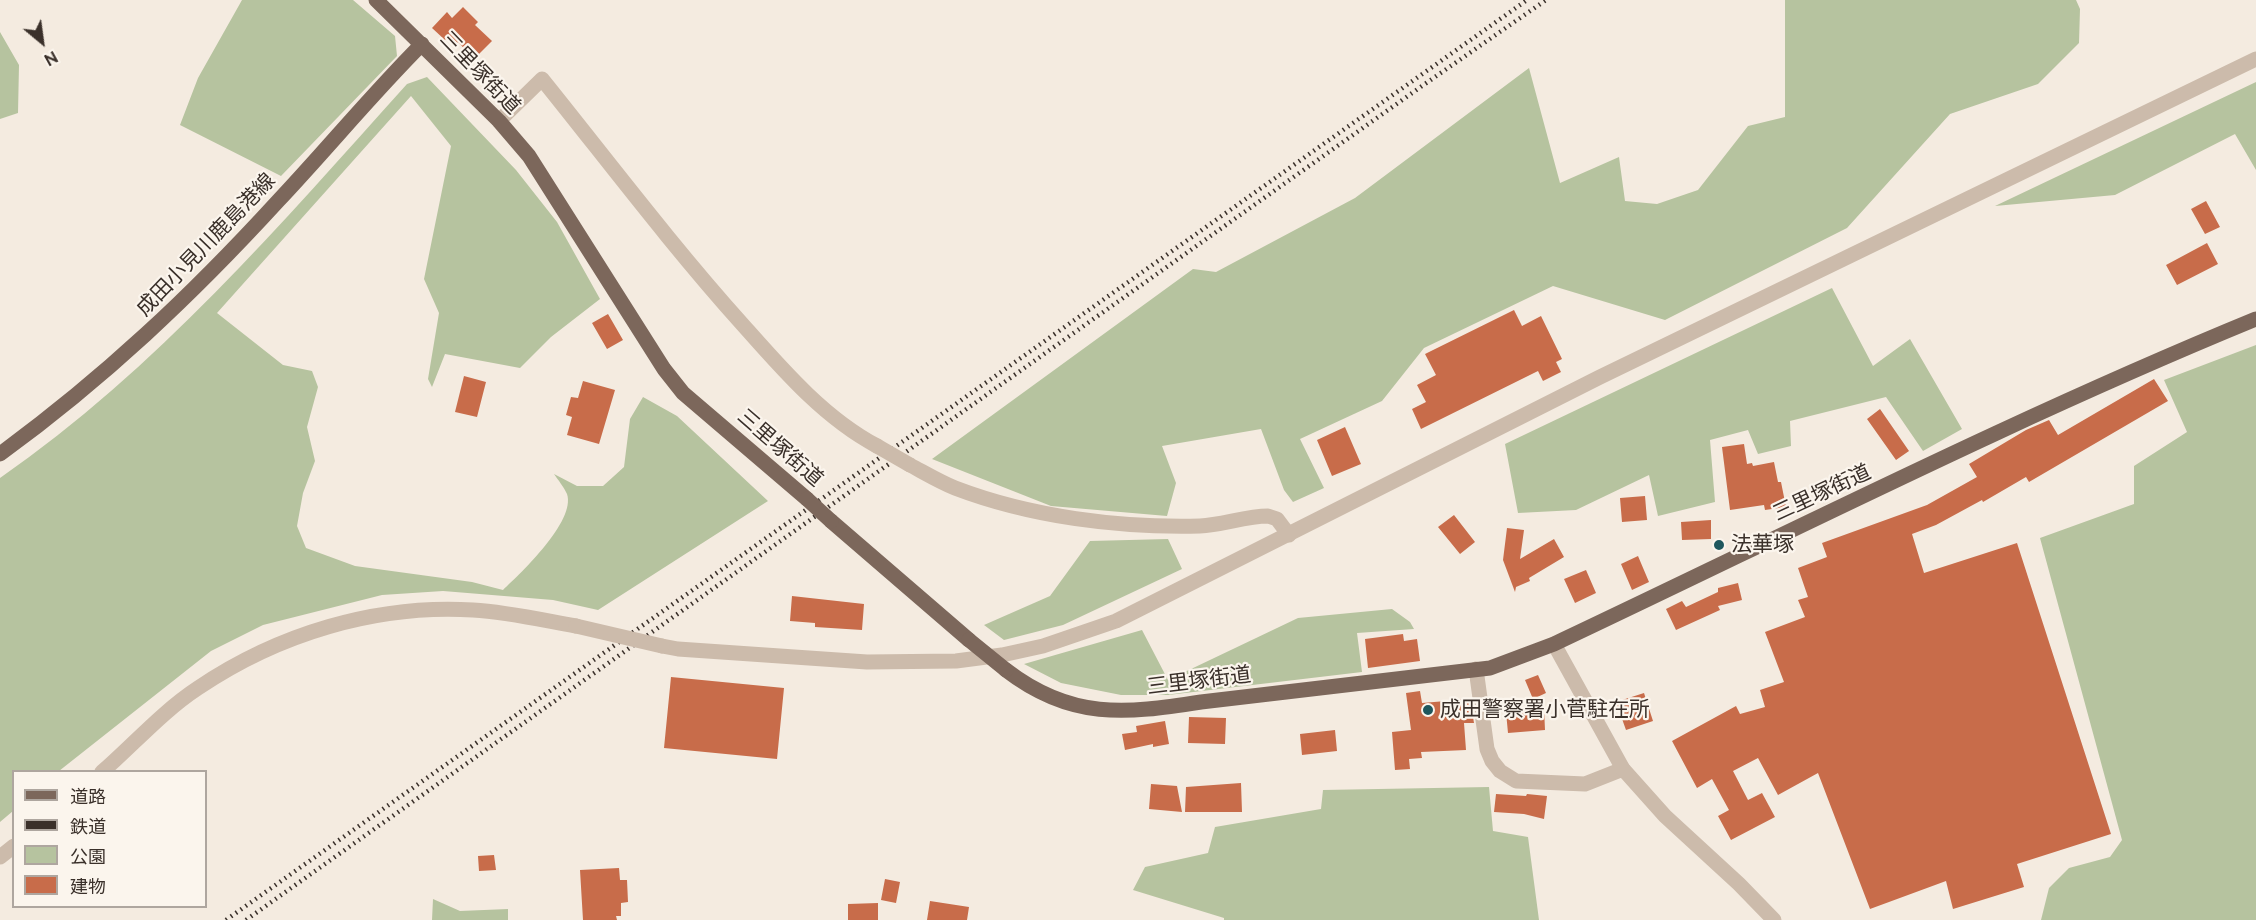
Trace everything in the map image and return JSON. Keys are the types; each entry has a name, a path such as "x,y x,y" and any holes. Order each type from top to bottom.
{"main road":[{"name":"三里塚街道","path":"376,0 499,121 529,156 664,369 683,393 1006,670 1028,687 1051,699 1075,706 1100,710 1154,709 1490,668 1518,659 2024,421 2163,357 2256,319"},
{"name":"成田小見川鹿島港線","path":"0,454 114,365 159,325 277,203 422,44"}],"street":[{"path":"103,770 197,688 267,649 312,631 370,616 418,611 472,610 576,626 678,649 867,662 956,661 1002,655 1043,646 1116,621 1600,376 2256,59"},
{"path":"499,121 542,79 712,291 776,362 854,434 953,488 1086,521 1202,526 1268,516 1276,519 1289,535"},
{"path":"1554,644 1623,769 1665,816 1739,884 1774,920"},
{"path":"1476,669 1487,749 1492,761 1500,771 1516,781 1585,784 1623,769"},
{"path":"0,857 12,848"}],"green space":[{"path":"242,0 353,0 395,36 397,56 281,176 180,125 198,78"},
{"path":"1785,0 2076,0 2080,9 2079,43 2038,84 1950,114 1847,228 1665,320 1553,286 1424,348 1382,401 1300,439 1324,488 1293,502 1284,490 1261,429 1162,446 1176,483 1167,516 1051,506 932,459 1193,269 1216,272 1355,198 1529,68 1560,183 1619,157 1625,201 1657,204 1698,190 1748,126 1785,117"},
{"path":"0,32 19,65 18,113 0,119"},
{"path":"427,77 516,170 557,222 600,299 551,337 520,368 445,354 432,387 428,379 439,313 424,279 451,146 411,96 217,313 283,365 312,371 318,387 307,427 315,461 303,493 297,526 306,548 355,566 472,582 503,590 545,546 563,518 568,505 567,494 554,474 577,486 603,486 624,467 630,419 643,397 677,416 768,501 598,610 553,600 443,591 382,595 263,625 211,651 60,770 12,770 12,812 0,822 0,478 112,391 164,343 264,242 407,84"},
{"path":"2256,82 2256,170 2235,134 2115,195 1995,206"},
{"path":"1832,288 1873,366 1910,339 1962,429 1923,451 1886,397 1790,421 1791,446 1758,454 1748,430 1710,440 1715,502 1658,516 1649,475 1576,510 1518,513 1505,444"},
{"path":"2256,345 2256,920 2041,920 2049,888 2069,868 2110,857 2122,840 2040,538 2134,504 2134,466 2187,432 2164,380"},
{"path":"1168,539 1182,569 1063,625 1004,640 984,625 1050,596 1090,541"},
{"path":"1392,609 1410,622 1414,629 1357,633 1362,672 1168,695 1121,695 1061,683 1024,664 1142,630 1168,680 1298,618"},
{"path":"1489,787 1493,831 1528,837 1539,920 1224,920 1224,918 1133,890 1145,867 1208,853 1215,827 1321,809 1323,790"},
{"path":"433,899 460,911 508,909 508,920 432,920"}],"building":[{"path":"463,7 478,22 475,25 492,41 474,59 458,42 456,44 449,36 445,40 432,28 447,12 452,18"},
{"path":"2206,201 2220,227 2205,234 2191,209"},
{"path":"2207,243 2218,264 2177,285 2166,265"},
{"path":"1514,310 1522,326 1541,316 1562,359 1556,362 1561,372 1543,381 1538,371 1421,429 1412,409 1426,402 1417,385 1436,375 1425,354"},
{"path":"608,314 623,340 607,349 592,323"},
{"path":"464,376 486,382 477,417 455,412"},
{"path":"2154,379 2168,401 2029,482 2026,477 1983,502 1982,500 1936,525 1912,534 1924,573 2017,543 2111,834 2017,864 2024,887 1953,909 1946,881 1870,909 1818,773 1778,795 1758,758 1733,771 1748,800 1762,793 1775,817 1731,840 1718,816 1729,810 1712,779 1697,788 1672,741 1736,706 1740,714 1765,707 1760,690 1784,682 1765,632 1805,617 1798,600 1808,597 1798,568 1827,557 1822,543 1927,505 1977,477 1969,464 2026,430 2049,420 2058,435"},
{"path":"583,381 615,390 599,444 567,435 572,417 566,415 571,397 578,398"},
{"path":"1880,409 1909,451 1896,460 1867,419"},
{"path":"1345,427 1361,464 1332,476 1317,440"},
{"path":"1744,444 1747,464 1752,463 1753,466 1774,462 1786,507 1765,510 1764,505 1730,510 1722,447"},
{"path":"1645,496 1647,520 1622,522 1620,498"},
{"path":"1454,515 1475,542 1460,554 1438,527"},
{"path":"1711,520 1711,539 1682,540 1681,522"},
{"path":"1507,528 1524,530 1520,559 1554,539 1564,557 1529,578 1530,581 1516,587 1515,592 1503,560"},
{"path":"1638,556 1649,582 1632,590 1621,564"},
{"path":"1586,570 1596,593 1575,603 1564,579"},
{"path":"1738,583 1742,600 1718,606 1720,610 1676,630 1666,609 1682,601 1686,607 1718,592 1718,588"},
{"path":"792,596 864,604 862,630 815,627 815,623 790,621"},
{"path":"1403,634 1404,641 1417,639 1420,661 1368,668 1365,639"},
{"path":"1538,675 1546,693 1533,699 1525,680"},
{"path":"671,677 784,688 777,759 664,748"},
{"path":"1420,691 1422,703 1470,699 1474,723 1464,723 1466,750 1421,752 1422,758 1409,759 1410,769 1395,770 1392,732 1411,730 1406,693"},
{"path":"1644,693 1653,721 1626,730 1616,702"},
{"path":"1544,708 1545,730 1508,733 1506,712"},
{"path":"1189,717 1226,718 1225,744 1188,743"},
{"path":"1165,721 1169,744 1153,747 1153,744 1125,750 1122,734 1137,732 1136,726"},
{"path":"1335,730 1337,751 1302,755 1300,734"},
{"path":"1241,783 1242,812 1185,812 1186,787"},
{"path":"1151,784 1177,786 1182,812 1149,809"},
{"path":"1496,794 1547,796 1544,819 1524,814 1494,812"},
{"path":"494,855 496,870 479,871 478,856"},
{"path":"619,868 620,880 627,880 628,902 621,903 621,916 616,916 617,920 583,920 580,870"},
{"path":"885,879 900,882 896,903 881,900"},
{"path":"930,901 969,907 967,920 927,920"},
{"path":"878,903 878,920 848,920 848,904"}],"railway":[{"path":"226,920 1527,0"},
{"path":"246,920 1546,0"}],"place":[{"name":"法華塚","path":"1719,545"},
{"name":"成田警察署小菅駐在所","path":"1428,710"}]}
